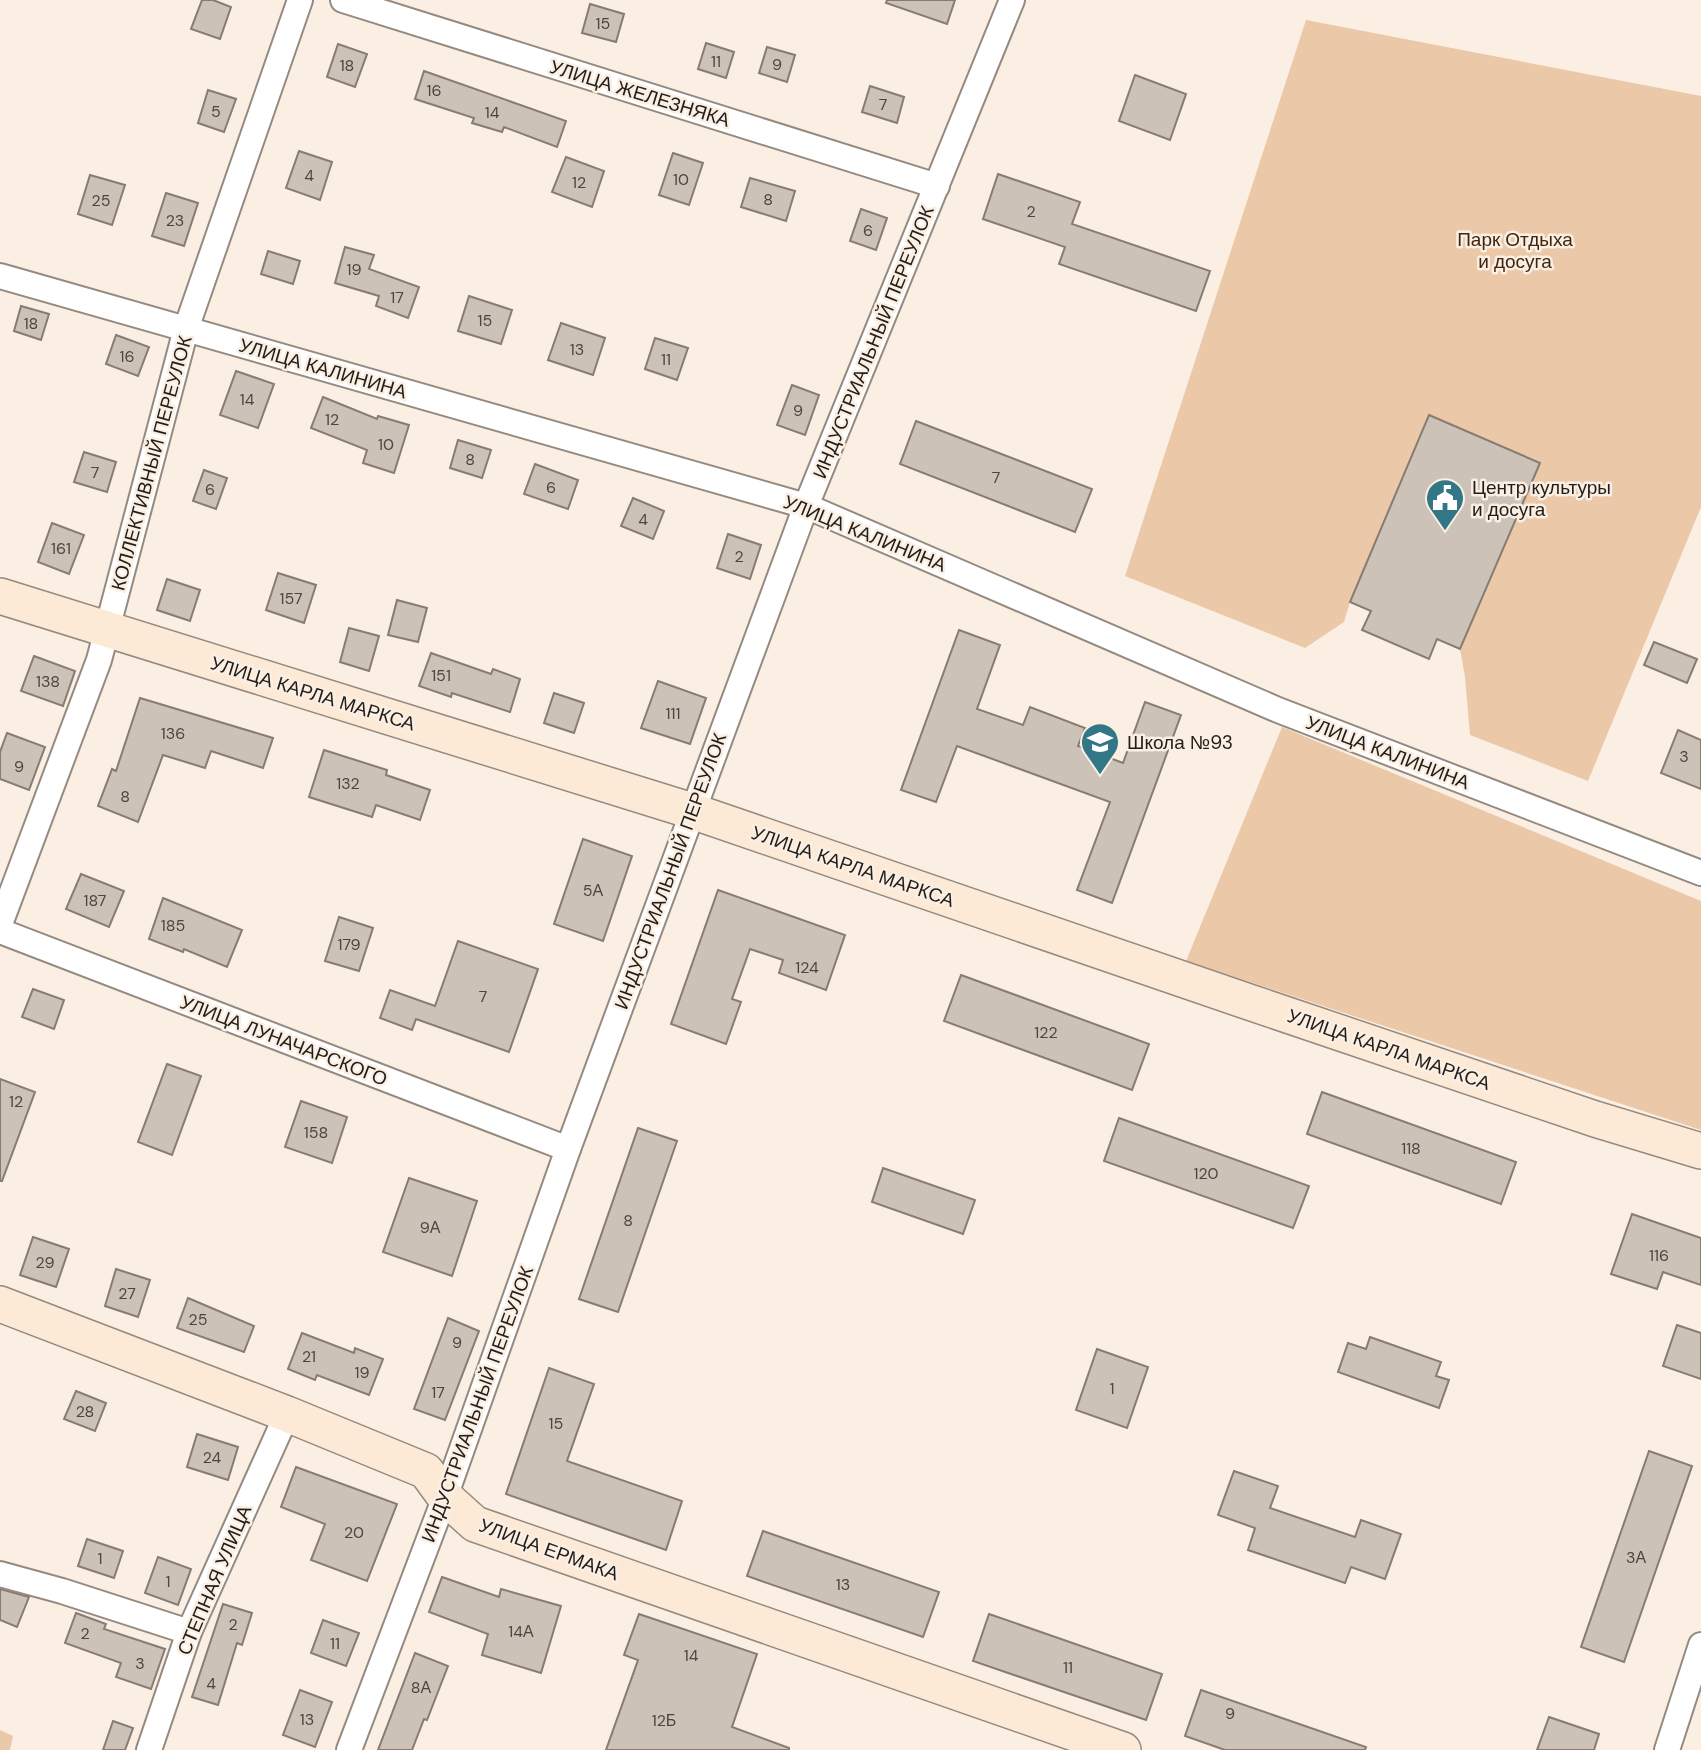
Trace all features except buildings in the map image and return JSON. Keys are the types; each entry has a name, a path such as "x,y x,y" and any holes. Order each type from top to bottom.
{"main road":[{"name":"УЛИЦА КАРЛА МАРКСА","path":"0,596 692,811 1595,1119 1701,1151"},
{"name":"УЛИЦА ЕРМАКА","path":"0,1304 287,1414 426,1471 445,1497 475,1524 1123,1750"}],"street":[{"name":"КОЛЛЕКТИВНЫЙ ПЕРЕУЛОК","path":"0,924 99,660 186,329 300,0"},
{"name":"УЛИЦА ЖЕЛЕЗНЯКА","path":"343,0 936,186"},
{"name":"ИНДУСТРИАЛЬНЫЙ ПЕРЕУЛОК","path":"349,1750 445,1497 568,1149 806,506 1012,0"},
{"name":"УЛИЦА КАЛИНИНА","path":"0,276 806,506 1279,710 1701,873"},
{"name":"УЛИЦА ЛУНАЧАРСКОГО","path":"0,931 568,1149"},
{"name":"СТЕПНАЯ УЛИЦА","path":"149,1750 188,1632 287,1414"},
{"path":"0,1574 188,1632"},
{"path":"1667,1750 1701,1645"}],"green space":[{"name":"Парк Отдыха и досуга","path":"1306,20 1701,96 1701,507 1588,781 1470,735 1460,649 1539,463 1429,416 1344,622 1305,648 1125,576"},
{"path":"1282,727 1701,901 1701,1130 1186,961"},
{"path":"0,1730 13,1736 10,1750 0,1750"}],"place":[{"name":"Центр культуры и досуга","path":"1445,532"},
{"name":"Школа №93","path":"1100,776"}]}
